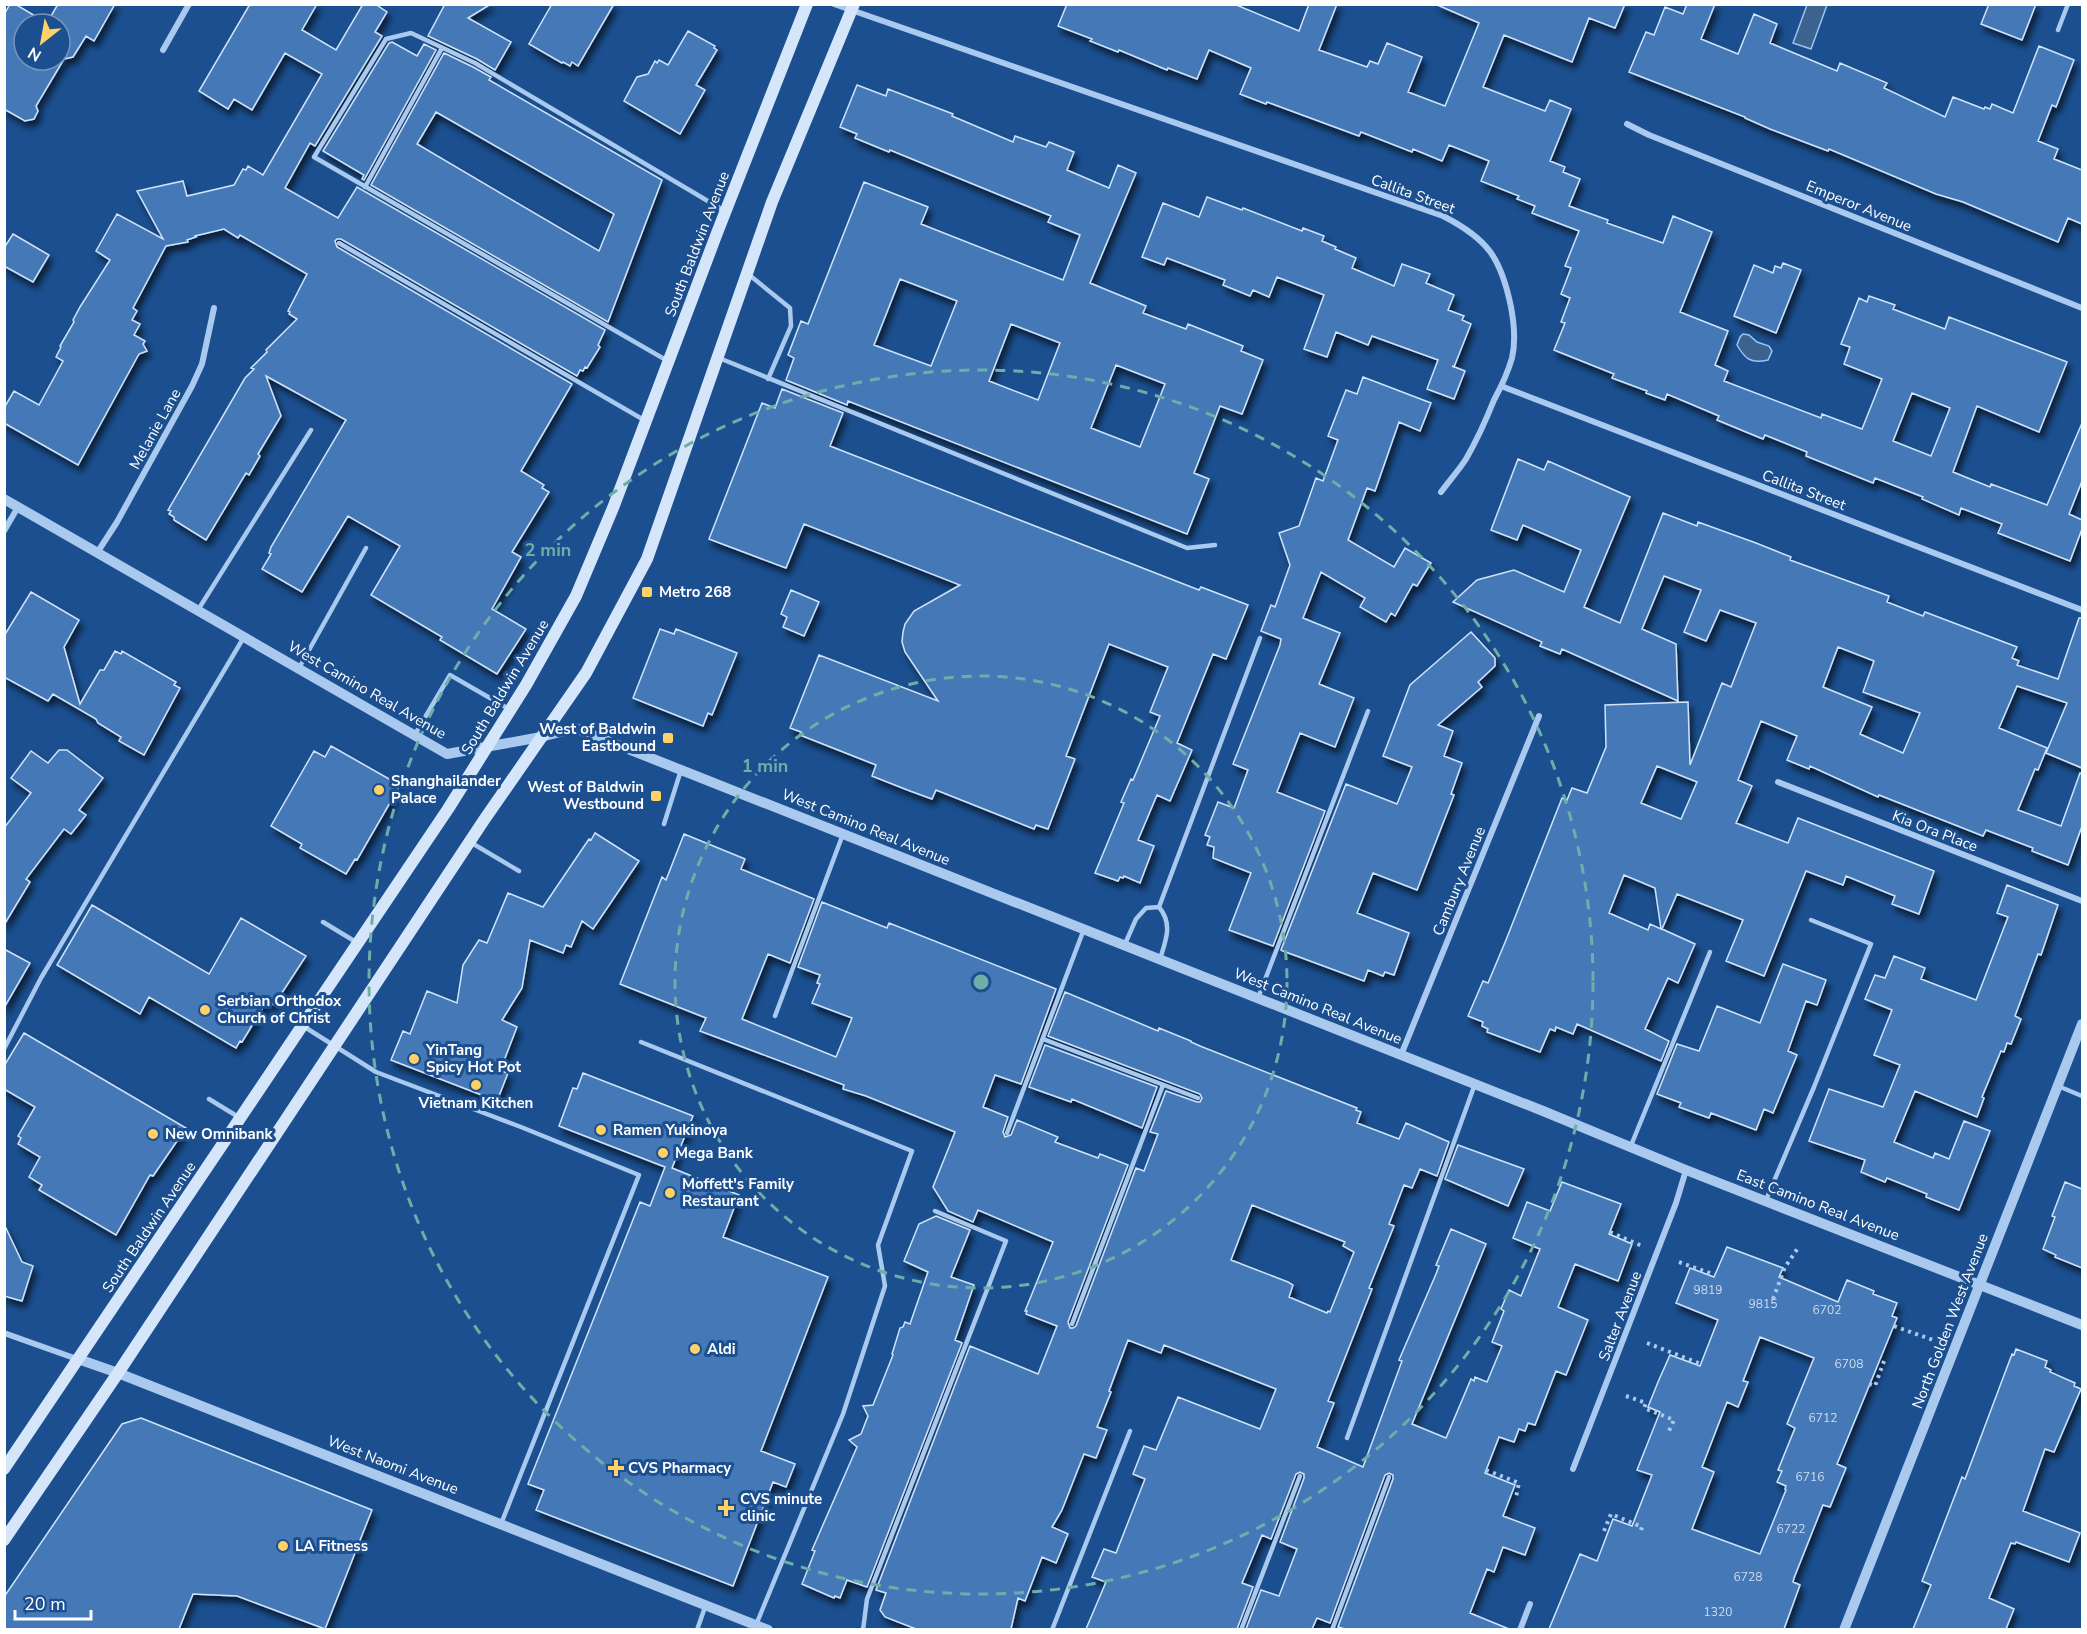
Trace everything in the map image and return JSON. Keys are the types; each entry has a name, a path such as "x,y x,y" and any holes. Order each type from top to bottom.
{"main road":[{"name":"South Baldwin Avenue","path":"4,1469 448,809 510,710 576,596 613,508 807,4"},
{"path":"4,1540 118,1373 470,842 586,674 647,559 772,202 853,7"}],"street":[{"path":"163,50 189,4"},
{"name":"Callita Street","path":"834,4 853,7 921,36 1443,216 1478,238 1496,258 1506,280 1513,316 1514,339 1512,358 1501,386 2082,610"},
{"name":"Emperor Avenue","path":"1627,124 1660,140 2082,308"},
{"name":"Melanie Lane","path":"97,553 117,522 192,386 202,364 214,308"},
{"path":"1441,492 1465,460 1501,386"},
{"name":"West Camino Real Avenue","path":"4,499 447,754 541,737 575,728 1543,1111"},
{"path":"4,531 18,507"},
{"name":"Cambury Avenue","path":"1401,1055 1539,716"},
{"name":"Kia Ora Place","path":"1778,782 2082,901"},
{"name":"North Golden West Avenue","path":"1844,1629 2082,1024"},
{"name":"East Camino Real Avenue","path":"1543,1111 1630,1148 2082,1325"},
{"name":"Salter Avenue","path":"1573,1469 1676,1203 1686,1170"},
{"name":"West Naomi Avenue","path":"4,1333 118,1373 768,1629"},
{"path":"1520,1629 1530,1604"}],"lane":[{"path":"2058,30 2068,4"},
{"path":"669,362 314,157 386,39 411,33 475,63 726,212"},
{"path":"365,187 442,48"},
{"path":"339,243 646,422"},
{"path":"747,273 790,308 791,326 768,379"},
{"path":"717,357 1187,548 1215,545"},
{"path":"198,610 311,430"},
{"path":"299,668 366,548"},
{"path":"4,1049 41,978 244,637"},
{"path":"1160,907 1260,638"},
{"path":"414,736 450,675 510,710"},
{"path":"1258,998 1368,711"},
{"path":"664,824 681,770"},
{"path":"775,1016 843,834"},
{"path":"470,842 519,871"},
{"path":"1124,946 1137,919 1146,908 1160,907"},
{"path":"1160,907 1167,917 1167,935 1160,959"},
{"path":"1766,1200 1871,944 1811,920"},
{"path":"323,922 358,943"},
{"path":"1007,1133 1084,929"},
{"path":"1630,1148 1710,952"},
{"path":"302,1026 376,1072 639,1175 501,1524"},
{"path":"1043,1039 1198,1098"},
{"path":"641,1042 912,1151 878,1245 885,1286 847,1404 756,1625"},
{"path":"1347,1438 1475,1084"},
{"path":"1072,1324 1163,1085"},
{"path":"2058,1086 2082,1096"},
{"path":"209,1099 240,1118"},
{"path":"863,1629 867,1599 1006,1241 934,1211"},
{"path":"1052,1629 1131,1431"},
{"path":"1241,1629 1300,1476"},
{"path":"1332,1629 1389,1477"},
{"path":"697,1629 706,1605"}],"path":[{"path":"1610,1232 1642,1246"},
{"path":"1773,1299 1785,1267 1798,1248"},
{"path":"1679,1262 1715,1275"},
{"path":"1894,1326 1933,1340"},
{"path":"1647,1343 1701,1364"},
{"path":"1869,1384 1875,1386 1884,1361"},
{"path":"1626,1396 1646,1403 1644,1408 1674,1419 1668,1433"},
{"path":"1486,1470 1519,1483 1516,1497"},
{"path":"1604,1531 1611,1514 1642,1527 1641,1530"}],"water":[{"path":"1807,5 1827,5 1811,49 1793,43"},
{"path":"1743,334 1769,346 1772,351 1768,360 1753,361 1743,354 1737,345"}],"building":[{"path":"10,4 15,4 28,12 12,12 12,72 56,72 36,106 38,111 34,119 25,121 4,109 4,15"},
{"path":"58,4 115,4 94,41 86,36 73,57 72,12 53,12"},
{"path":"250,4 317,4 302,30 336,50 363,4 375,4 387,12 375,32 382,36 315,146 310,143 285,188 338,218 357,187 605,330 598,345 600,347 587,368 580,370 577,376 341,239 335,241 337,247 572,384 521,471 544,485 542,488 549,492 512,552 521,557 492,609 526,629 497,674 440,640 442,637 371,595 400,546 348,516 302,592 262,569 271,554 269,553 271,547 346,420 266,376 281,416 258,454 260,456 249,475 246,473 206,540 174,520 174,517 169,514 171,511 168,510 245,378 254,369 251,368 297,319 288,311 307,274 240,235 238,238 224,229 195,236 187,240 188,242 166,246 133,308 137,311 132,320 140,324 134,335 145,341 143,344 147,351 139,354 78,465 4,423 4,408 14,391 39,405 63,361 56,357 60,346 80,307 110,260 96,251 117,214 163,239 137,191 183,181 187,196 234,185 243,169 246,170 248,166 263,175 322,74 285,53 252,110 234,99 228,109 199,91"},
{"path":"445,4 491,4 468,18 511,42 495,70 428,36"},
{"path":"552,4 614,4 578,66 572,62 570,66 562,63 529,44"},
{"path":"1067,4 1234,4 1299,31 1309,4 1337,4 1319,50 1367,67 1370,61 1378,64 1387,43 1422,57 1408,92 1445,106 1479,23 1435,4 1625,4 1615,28 1589,18 1572,62 1504,35 1483,87 1545,111 1550,100 1571,109 1550,161 1565,167 1563,172 1580,179 1569,206 1608,220 1607,223 1663,243 1673,216 1712,232 1680,312 1728,331 1715,365 1728,371 1724,381 1821,418 1822,414 1862,429 1882,379 1844,364 1850,347 1841,344 1859,298 1867,302 1869,296 1895,305 1893,309 1945,329 1949,317 2067,362 2039,432 1977,406 1953,472 1990,487 1991,484 2047,505 2082,423 2082,481 2069,514 2082,520 2082,529 2070,561 1998,533 2002,524 1961,508 1959,515 1922,499 1923,497 1875,478 1873,483 1806,456 1807,452 1765,435 1763,439 1717,420 1719,416 1667,394 1665,400 1646,393 1647,391 1612,378 1614,374 1554,350 1565,323 1561,322 1570,298 1561,294 1571,268 1565,266 1579,231 1532,213 1535,206 1517,199 1519,196 1481,181 1489,161 1449,145 1442,161 1361,132 1359,136 1240,94 1251,68 1209,50 1197,79 1168,68 1167,70 1119,50 1118,52 1058,26","holes":["1912,393 1950,408 1931,456 1893,441"]},
{"path":"1687,4 1715,4 1701,39 1738,54 1754,14 1777,24 1770,43 1837,71 1840,63 1887,83 1884,88 1945,117 1953,97 1984,109 1985,107 1990,109 1992,104 2013,113 2039,46 2074,60 2056,107 2052,105 2038,141 2058,149 2054,159 2082,170 2082,224 2068,218 2058,242 1963,202 1936,194 1829,149 1828,151 1770,129 1629,72 1646,32 1654,35 1665,7 1683,14"},
{"path":"1989,4 2036,4 2022,40 1981,24"},
{"path":"688,31 715,46 717,50 696,85 705,90 680,134 624,101 637,77 648,74 655,61 657,63 659,60 668,65"},
{"path":"392,42 417,56 424,44 436,50 364,180 362,179 364,175 323,151 389,43"},
{"path":"444,53 491,77 489,80 662,180 608,322 371,185","holes":["436,112 614,214 599,251 417,144"]},
{"path":"857,85 886,96 888,89 953,114 952,116 1013,142 1015,136 1046,147 1049,142 1074,152 1067,170 1109,188 1118,165 1136,173 1090,283 1146,306 1143,313 1186,329 1188,324 1243,346 1241,351 1263,360 1242,414 1220,406 1194,473 1209,479 1187,534 848,401 847,405 786,380 794,358 788,355 801,321 808,324 864,182 928,207 921,224 1063,280 1080,235 1048,222 1051,216 855,138 857,134 840,127","holes":["900,279 957,301 931,366 874,345","1011,324 1060,343 1038,400 989,381","1116,365 1165,384 1140,447 1091,428"]},
{"path":"1207,197 1302,231 1303,228 1324,236 1322,241 1356,258 1352,268 1394,286 1402,264 1430,274 1426,283 1454,295 1448,310 1464,316 1462,320 1471,324 1454,367 1465,371 1454,399 1427,389 1438,360 1372,336 1368,345 1336,332 1327,357 1304,349 1324,295 1277,277 1269,297 1253,290 1250,296 1223,285 1225,280 1167,258 1164,265 1142,257 1163,203 1199,217"},
{"path":"13,234 49,255 33,282 4,266 4,248"},
{"path":"1783,263 1801,270 1776,333 1734,316 1754,265 1773,273 1775,266 1781,268"},
{"path":"1363,377 1431,403 1420,431 1399,422 1375,491 1367,488 1348,540 1394,567 1405,548 1431,563 1417,586 1413,584 1395,616 1391,613 1386,622 1360,607 1365,598 1321,572 1303,618 1340,633 1319,684 1354,698 1335,747 1300,733 1277,792 1325,811 1273,946 1229,930 1251,873 1213,858 1214,847 1207,845 1210,837 1205,835 1218,802 1234,808 1248,770 1233,764 1280,645 1281,639 1261,631 1271,605 1275,607 1290,565 1279,533 1299,526 1316,478 1323,481 1338,440 1328,436 1346,390 1357,394"},
{"path":"782,389 843,413 830,446 1199,590 1201,587 1248,605 1226,659 1213,654 1177,743 1192,750 1170,801 1157,795 1138,840 1154,846 1140,883 1124,876 1118,881 1095,873 1124,803 1121,802 1131,779 1133,780 1160,716 1150,712 1168,667 1109,644 1066,756 1075,759 1048,829 1036,825 1034,829 936,790 932,799 910,791 872,776 876,765 800,735 801,732 790,728 819,655 938,701 905,652 902,642 903,632 905,624 914,611 960,585 804,524 786,568 709,539 762,403 775,408"},
{"path":"1518,459 1544,470 1548,461 1630,497 1584,607 1620,623 1663,513 1697,526 1698,522 1756,543 1791,557 1790,560 1889,596 1887,602 1923,616 1925,612 2017,647 2012,658 2019,661 2017,665 2058,679 2079,618 2082,618 2082,768 2046,753 2067,703 2017,686 1999,728 2047,748 2038,770 2035,769 2018,810 2061,826 2080,773 2082,773 2082,826 2068,865 2032,851 2033,848 1986,830 1983,836 1879,795 1878,797 1810,766 1809,769 1787,760 1797,736 1761,721 1738,780 1752,786 1736,823 1788,843 1798,818 1934,871 1919,914 1892,904 1895,896 1846,876 1843,885 1806,871 1764,976 1726,961 1743,920 1677,894 1662,929 1695,944 1678,983 1668,978 1645,1029 1669,1041 1661,1061 1577,1024 1573,1034 1556,1027 1555,1031 1550,1029 1540,1052 1487,1032 1488,1029 1482,1026 1483,1022 1468,1016 1483,981 1488,983 1562,798 1567,800 1572,788 1587,793 1606,747 1605,705 1688,702 1690,765 1722,683 1731,687 1756,623 1720,610 1706,641 1684,632 1701,590 1664,576 1642,629 1676,644 1678,701 1562,649 1560,654 1540,646 1542,642 1453,602 1477,580 1514,570 1564,592 1581,550 1523,525 1517,540 1491,530","holes":["1838,647 1874,661 1863,692 1920,713 1903,753 1860,734 1872,707 1823,687","1657,766 1697,782 1681,819 1641,803","1624,875 1655,888 1661,929 1650,924 1648,930 1609,913"]},
{"path":"791,590 819,602 804,636 783,627 787,617 781,614"},
{"path":"31,592 79,620 64,647 80,704 100,670 104,670 115,651 121,654 122,651 176,682 174,685 180,688 144,755 119,741 121,737 98,723 96,719 53,694 48,701 4,677 4,636"},
{"path":"660,629 674,634 676,629 737,653 712,715 708,713 703,726 633,698"},
{"path":"1471,632 1495,658 1495,666 1478,682 1482,687 1438,725 1453,731 1444,756 1462,763 1451,794 1454,795 1417,890 1373,873 1357,913 1409,933 1394,975 1385,972 1383,976 1368,970 1364,981 1281,950 1346,784 1397,804 1412,767 1383,756 1410,685"},
{"path":"331,746 398,784 395,788 398,789 357,860 355,859 346,874 300,848 302,844 271,826 314,751 325,757"},
{"path":"59,750 67,750 103,778 79,810 86,815 71,834 64,829 26,879 30,882 4,925 4,828 31,793 11,778 31,751 48,763"},
{"path":"595,833 639,861 593,929 582,921 571,947 566,945 563,953 530,940 522,988 502,1020 517,1027 500,1071 508,1073 497,1101 391,1060 403,1031 410,1034 427,991 457,1003 463,965 479,940 487,943 508,893 543,907"},
{"path":"684,834 745,859 741,869 814,899 790,963 768,954 742,1019 836,1057 852,1018 812,1003 820,984 817,983 820,975 798,967 822,902 887,928 889,923 1056,989 1021,1084 995,1075 983,1107 1008,1117 1003,1132 1005,1137 1011,1135 1017,1120 1058,1137 1055,1142 1098,1158 1100,1154 1128,1165 1068,1322 1070,1328 1076,1326 1136,1168 1144,1171 1158,1134 1150,1132 1166,1091 1197,1102 1200,1102 1202,1098 1200,1094 1048,1036 1065,992 1158,1031 1159,1028 1357,1108 1356,1110 1361,1112 1357,1123 1399,1139 1406,1123 1449,1142 1437,1176 1420,1169 1412,1188 1404,1185 1389,1224 1394,1226 1369,1288 1372,1289 1328,1401 1334,1403 1317,1447 1363,1467 1402,1361 1399,1360 1436,1274 1439,1266 1436,1265 1451,1229 1486,1244 1412,1424 1446,1438 1471,1379 1474,1381 1475,1377 1487,1382 1502,1346 1492,1342 1504,1311 1501,1309 1509,1290 1521,1296 1540,1249 1513,1238 1527,1202 1550,1211 1562,1182 1621,1204 1609,1234 1632,1244 1618,1281 1575,1264 1558,1307 1588,1320 1566,1375 1556,1371 1535,1425 1528,1423 1525,1431 1519,1429 1514,1442 1499,1437 1485,1473 1515,1485 1503,1516 1535,1528 1525,1555 1503,1547 1494,1572 1487,1569 1470,1613 1509,1629 1345,1629 1338,1627 1393,1479 1393,1475 1389,1473 1385,1475 1330,1623 1317,1618 1312,1629 1246,1629 1261,1590 1279,1596 1297,1549 1280,1542 1304,1478 1304,1474 1300,1472 1296,1474 1271,1539 1262,1535 1242,1583 1253,1587 1237,1629 1086,1629 1106,1582 1092,1577 1104,1549 1116,1553 1145,1479 1133,1474 1144,1446 1156,1450 1178,1397 1260,1429 1276,1389 1164,1345 1161,1353 1128,1340 1097,1427 1107,1430 1096,1458 1084,1454 1062,1510 1052,1527 1068,1534 1056,1563 1042,1557 1025,1601 1018,1598 1011,1629 916,1629 885,1617 880,1610 886,1593 876,1590 970,1346 1038,1374 1057,1326 1026,1314 1027,1311 1025,1311 1053,1242 978,1210 973,1222 948,1211 933,1187 955,1132 843,1089 844,1085 700,1031 706,1018 620,984 662,877 666,880","holes":["1252,1205 1345,1242 1343,1246 1354,1252 1330,1312 1327,1313 1289,1297 1293,1285 1288,1282 1231,1260"]},
{"path":"2007,885 2058,905 2041,955 2038,954 2015,1016 2021,1019 2011,1044 2007,1043 2004,1052 2001,1051 1982,1097 1984,1098 1977,1117 1915,1091 1894,1142 1933,1158 1935,1153 1949,1159 1964,1121 1990,1131 1959,1210 1887,1178 1885,1182 1861,1172 1865,1160 1809,1141 1829,1089 1883,1107 1900,1065 1874,1055 1892,1010 1865,999 1875,975 1885,978 1894,956 1925,968 1921,979 1976,1000 2008,917 1997,913"},
{"path":"92,905 209,974 241,918 306,956 274,1005 267,1001 236,1048 149,997 140,1014 57,965"},
{"path":"4,949 30,963 4,1008"},
{"path":"1783,964 1826,980 1817,1005 1806,1001 1788,1051 1797,1055 1773,1113 1764,1109 1756,1130 1711,1113 1709,1118 1679,1107 1681,1103 1657,1094 1677,1044 1699,1051 1717,1006 1760,1023"},
{"path":"24,1033 186,1128 153,1176 150,1175 116,1235 39,1190 42,1185 29,1177 40,1157 18,1144 21,1138 18,1136 35,1107 4,1089 4,1066"},
{"path":"1045,1045 1157,1087 1142,1128 1072,1099 1071,1102 1029,1087"},
{"path":"583,1073 693,1116 672,1168 739,1195 723,1237 828,1277 761,1451 795,1464 786,1487 773,1482 733,1586 536,1510 544,1490 528,1484 640,1202 650,1206 665,1167 559,1126 573,1088 577,1089"},
{"path":"1458,1145 1524,1169 1508,1206 1445,1179"},
{"path":"2065,1182 2082,1189 2082,1268 2055,1257 2056,1255 2043,1249"},
{"path":"936,1216 970,1230 951,1277 974,1285 955,1340 962,1343 867,1587 847,1580 840,1598 835,1596 834,1598 802,1584 815,1551 812,1550 857,1447 849,1440 861,1434 868,1416 863,1406 873,1405 893,1355 900,1328 905,1322 910,1324 928,1272 904,1261 919,1224"},
{"path":"4,1224 22,1262 33,1266 22,1301 4,1296"},
{"path":"1727,1247 1783,1268 1779,1277 1838,1302 1847,1280 1874,1291 1873,1294 1897,1303 1892,1316 1897,1318 1837,1464 1846,1468 1830,1507 1823,1505 1794,1578 1793,1582 1800,1585 1784,1629 1549,1629 1580,1554 1597,1561 1613,1519 1632,1526 1652,1475 1637,1470 1660,1412 1648,1407 1658,1382 1670,1355 1700,1366 1718,1320 1676,1303 1690,1268 1714,1277","holes":["1760,1337 1814,1358 1787,1424 1795,1428 1778,1470 1782,1471 1777,1482 1786,1486 1786,1490 1760,1554 1692,1529 1714,1472 1702,1467 1727,1402 1738,1407 1748,1382 1743,1381"]},
{"path":"2016,1349 2047,1361 2045,1367 2051,1370 2050,1372 2075,1383 2074,1386 2081,1389 2054,1452 2045,1449 2023,1511 2080,1533 2069,1562 2016,1542 2011,1543 1989,1598 2014,1609 2006,1629 1913,1629 1931,1585 1922,1581 1962,1477 1965,1479 2012,1354 2014,1355"},
{"path":"141,1418 372,1510 325,1629 237,1596 193,1594 179,1629 4,1629 4,1597 122,1424"}],"place":[{"name":"Metro 268","path":"647,592"},
{"name":"West of Baldwin Eastbound","path":"668,738"},
{"name":"Shanghailander Palace","path":"379,790"},
{"name":"West of Baldwin Westbound","path":"656,796"},
{"name":"Serbian Orthodox Church of Christ","path":"205,1010"},
{"name":"YinTang Spicy Hot Pot","path":"414,1059"},
{"name":"Vietnam Kitchen","path":"476,1085"},
{"name":"Ramen Yukinoya","path":"601,1130"},
{"name":"New Omnibank","path":"153,1134"},
{"name":"Mega Bank","path":"663,1153"},
{"name":"Moffett's Family Restaurant","path":"670,1193"},
{"name":"Aldi","path":"695,1349"},
{"name":"CVS Pharmacy","path":"616,1468"},
{"name":"CVS minute clinic","path":"726,1508"},
{"name":"LA Fitness","path":"283,1546"}]}
